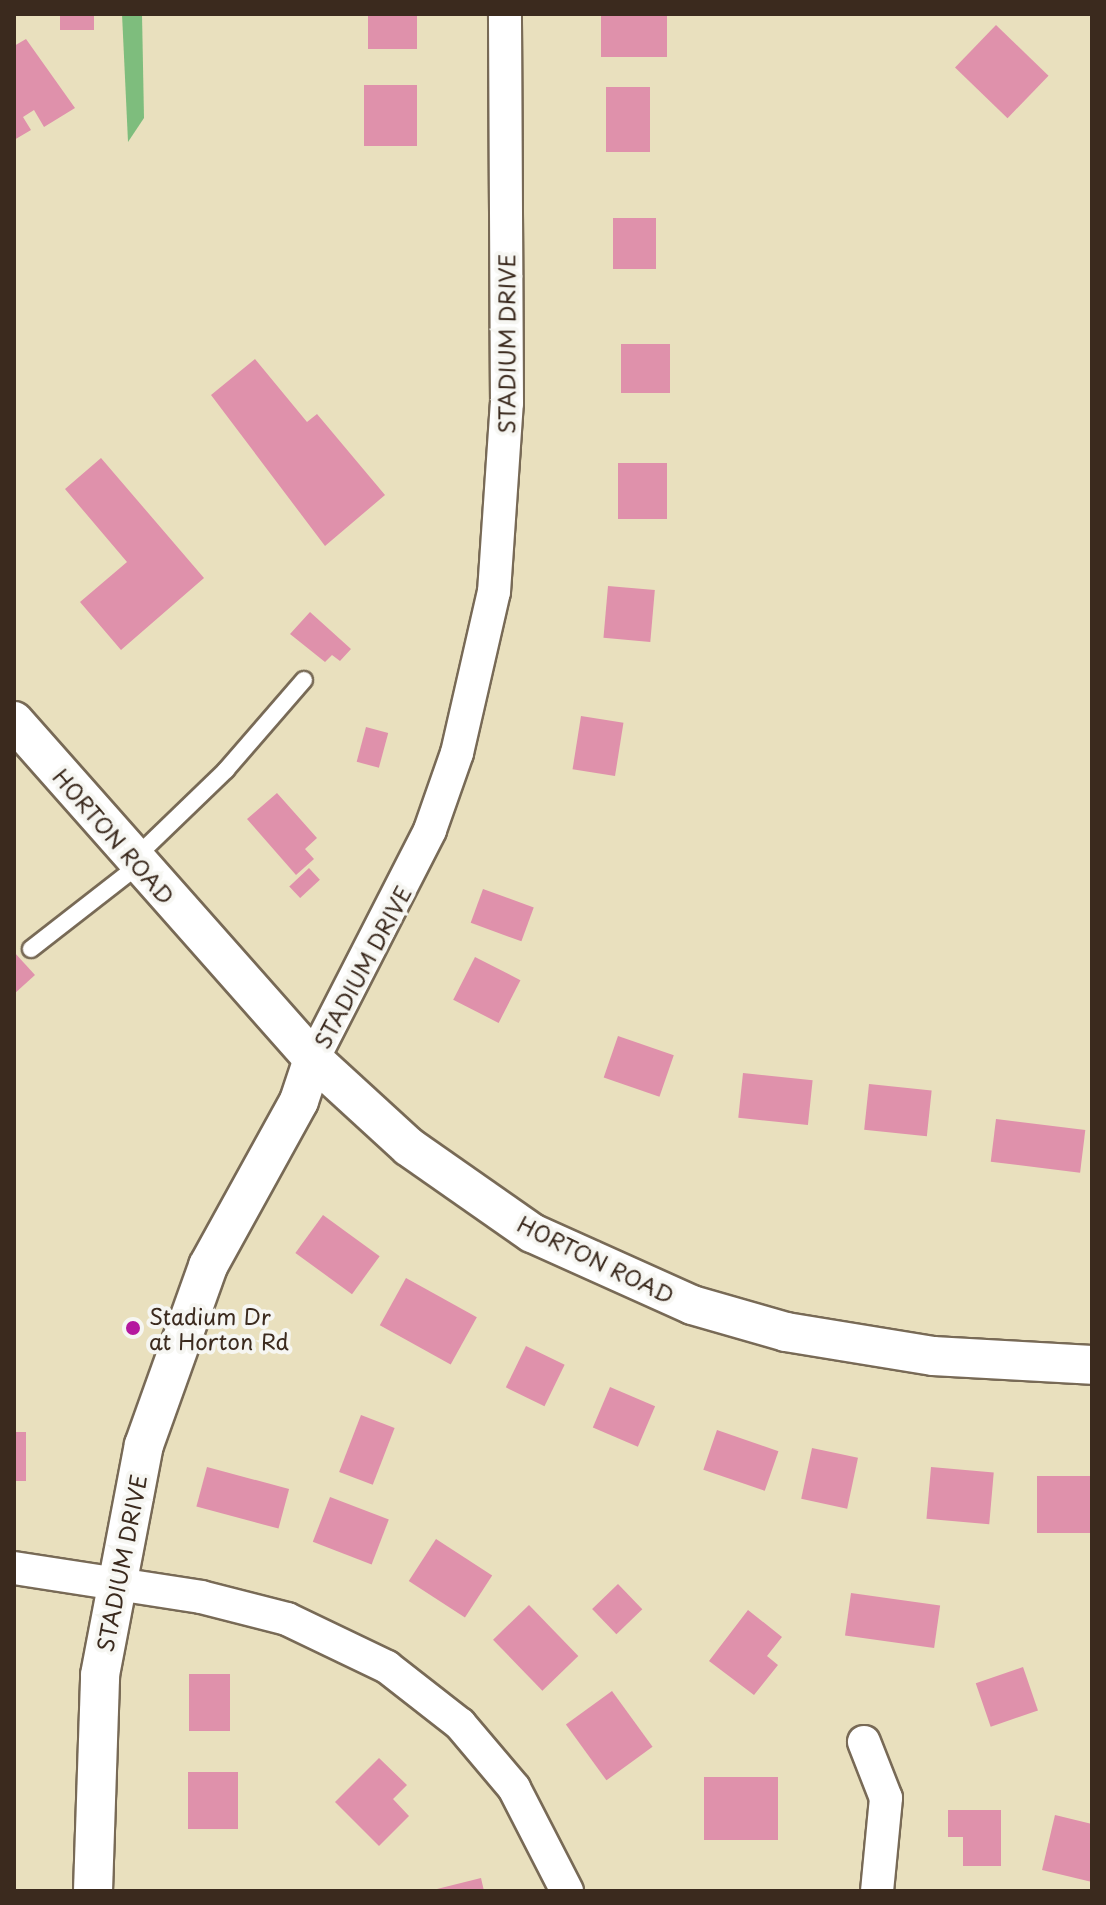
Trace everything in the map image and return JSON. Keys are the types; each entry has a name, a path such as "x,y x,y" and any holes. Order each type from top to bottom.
{"street":[{"name":"STADIUM DRIVE","path":"93,1891 100,1675 112,1583 175,1349 244,1190 299,1101 313,1059 430,830 457,753 494,592 507,403 505,14"},
{"name":"HORTON ROAD","path":"14,721 313,1059 409,1147 532,1233 692,1305 859,1347 1092,1365"},
{"path":"14,1568 112,1583 287,1619 387,1667 460,1724 505,1777 567,1891"},
{"path":"864,1742 886,1798 877,1891"}],"lane":[{"path":"31,949 136,862 304,680"}],"green space":[{"path":"122,14 142,14 144,118 128,142"}],"building":[{"path":"60,14 94,14 94,30 60,30"},
{"path":"368,14 417,14 417,49 368,49"},
{"path":"601,14 667,14 667,57 601,57"},
{"path":"996,25 1049,76 1008,118 955,67"},
{"path":"26,39 75,108 44,127 34,110 23,117 31,130 14,140 14,46"},
{"path":"364,85 417,85 417,146 364,146"},
{"path":"606,87 650,87 650,152 606,152"},
{"path":"613,218 656,218 656,269 613,269"},
{"path":"621,344 670,344 670,393 621,393"},
{"path":"255,359 307,422 317,414 385,495 325,546 211,395"},
{"path":"101,458 204,578 121,650 80,602 127,562 65,489"},
{"path":"618,463 667,463 667,519 618,519"},
{"path":"608,586 655,590 650,642 603,638"},
{"path":"310,612 351,649 340,661 332,655 325,662 290,634"},
{"path":"581,716 623,723 615,776 573,769"},
{"path":"366,727 388,733 379,768 357,762"},
{"path":"277,793 317,838 305,849 314,859 296,875 247,819"},
{"path":"309,868 320,880 300,898 289,886"},
{"path":"483,889 534,907 521,941 471,923"},
{"path":"14,952 35,975 14,994"},
{"path":"475,957 520,980 499,1023 453,1000"},
{"path":"618,1036 674,1055 659,1097 604,1078"},
{"path":"743,1073 813,1080 808,1125 738,1118"},
{"path":"869,1084 932,1091 927,1136 864,1130"},
{"path":"996,1119 1085,1130 1080,1173 991,1162"},
{"path":"323,1215 380,1256 352,1294 295,1253"},
{"path":"406,1278 477,1317 451,1364 380,1325"},
{"path":"526,1346 565,1365 544,1406 506,1387"},
{"path":"610,1387 655,1406 638,1447 593,1428"},
{"path":"361,1415 395,1428 373,1485 339,1472"},
{"path":"717,1430 778,1451 765,1491 703,1470"},
{"path":"14,1432 26,1432 26,1481 14,1481"},
{"path":"812,1448 858,1458 847,1509 801,1499"},
{"path":"207,1467 289,1489 278,1529 196,1507"},
{"path":"931,1467 994,1472 989,1524 926,1519"},
{"path":"1037,1476 1092,1476 1092,1533 1037,1533"},
{"path":"330,1497 389,1520 372,1564 313,1542"},
{"path":"436,1539 492,1575 465,1617 409,1581"},
{"path":"618,1584 642,1609 616,1634 592,1609"},
{"path":"851,1593 940,1606 934,1648 845,1636"},
{"path":"529,1605 578,1656 542,1691 493,1640"},
{"path":"748,1610 782,1637 767,1656 778,1665 754,1695 709,1661"},
{"path":"1023,1667 1038,1710 991,1727 976,1683"},
{"path":"189,1674 230,1674 230,1731 189,1731"},
{"path":"612,1691 653,1747 606,1780 566,1725"},
{"path":"379,1758 407,1785 393,1799 409,1816 379,1846 335,1802"},
{"path":"188,1772 238,1772 238,1829 188,1829"},
{"path":"704,1777 778,1777 778,1840 704,1840"},
{"path":"948,1810 1001,1810 1001,1866 963,1866 963,1837 948,1837"},
{"path":"1055,1815 1092,1824 1092,1882 1042,1870"},
{"path":"481,1878 484,1891 433,1891 433,1890"}],"place":[{"name":"Stadium Dr at Horton Rd","path":"133,1328"}]}
